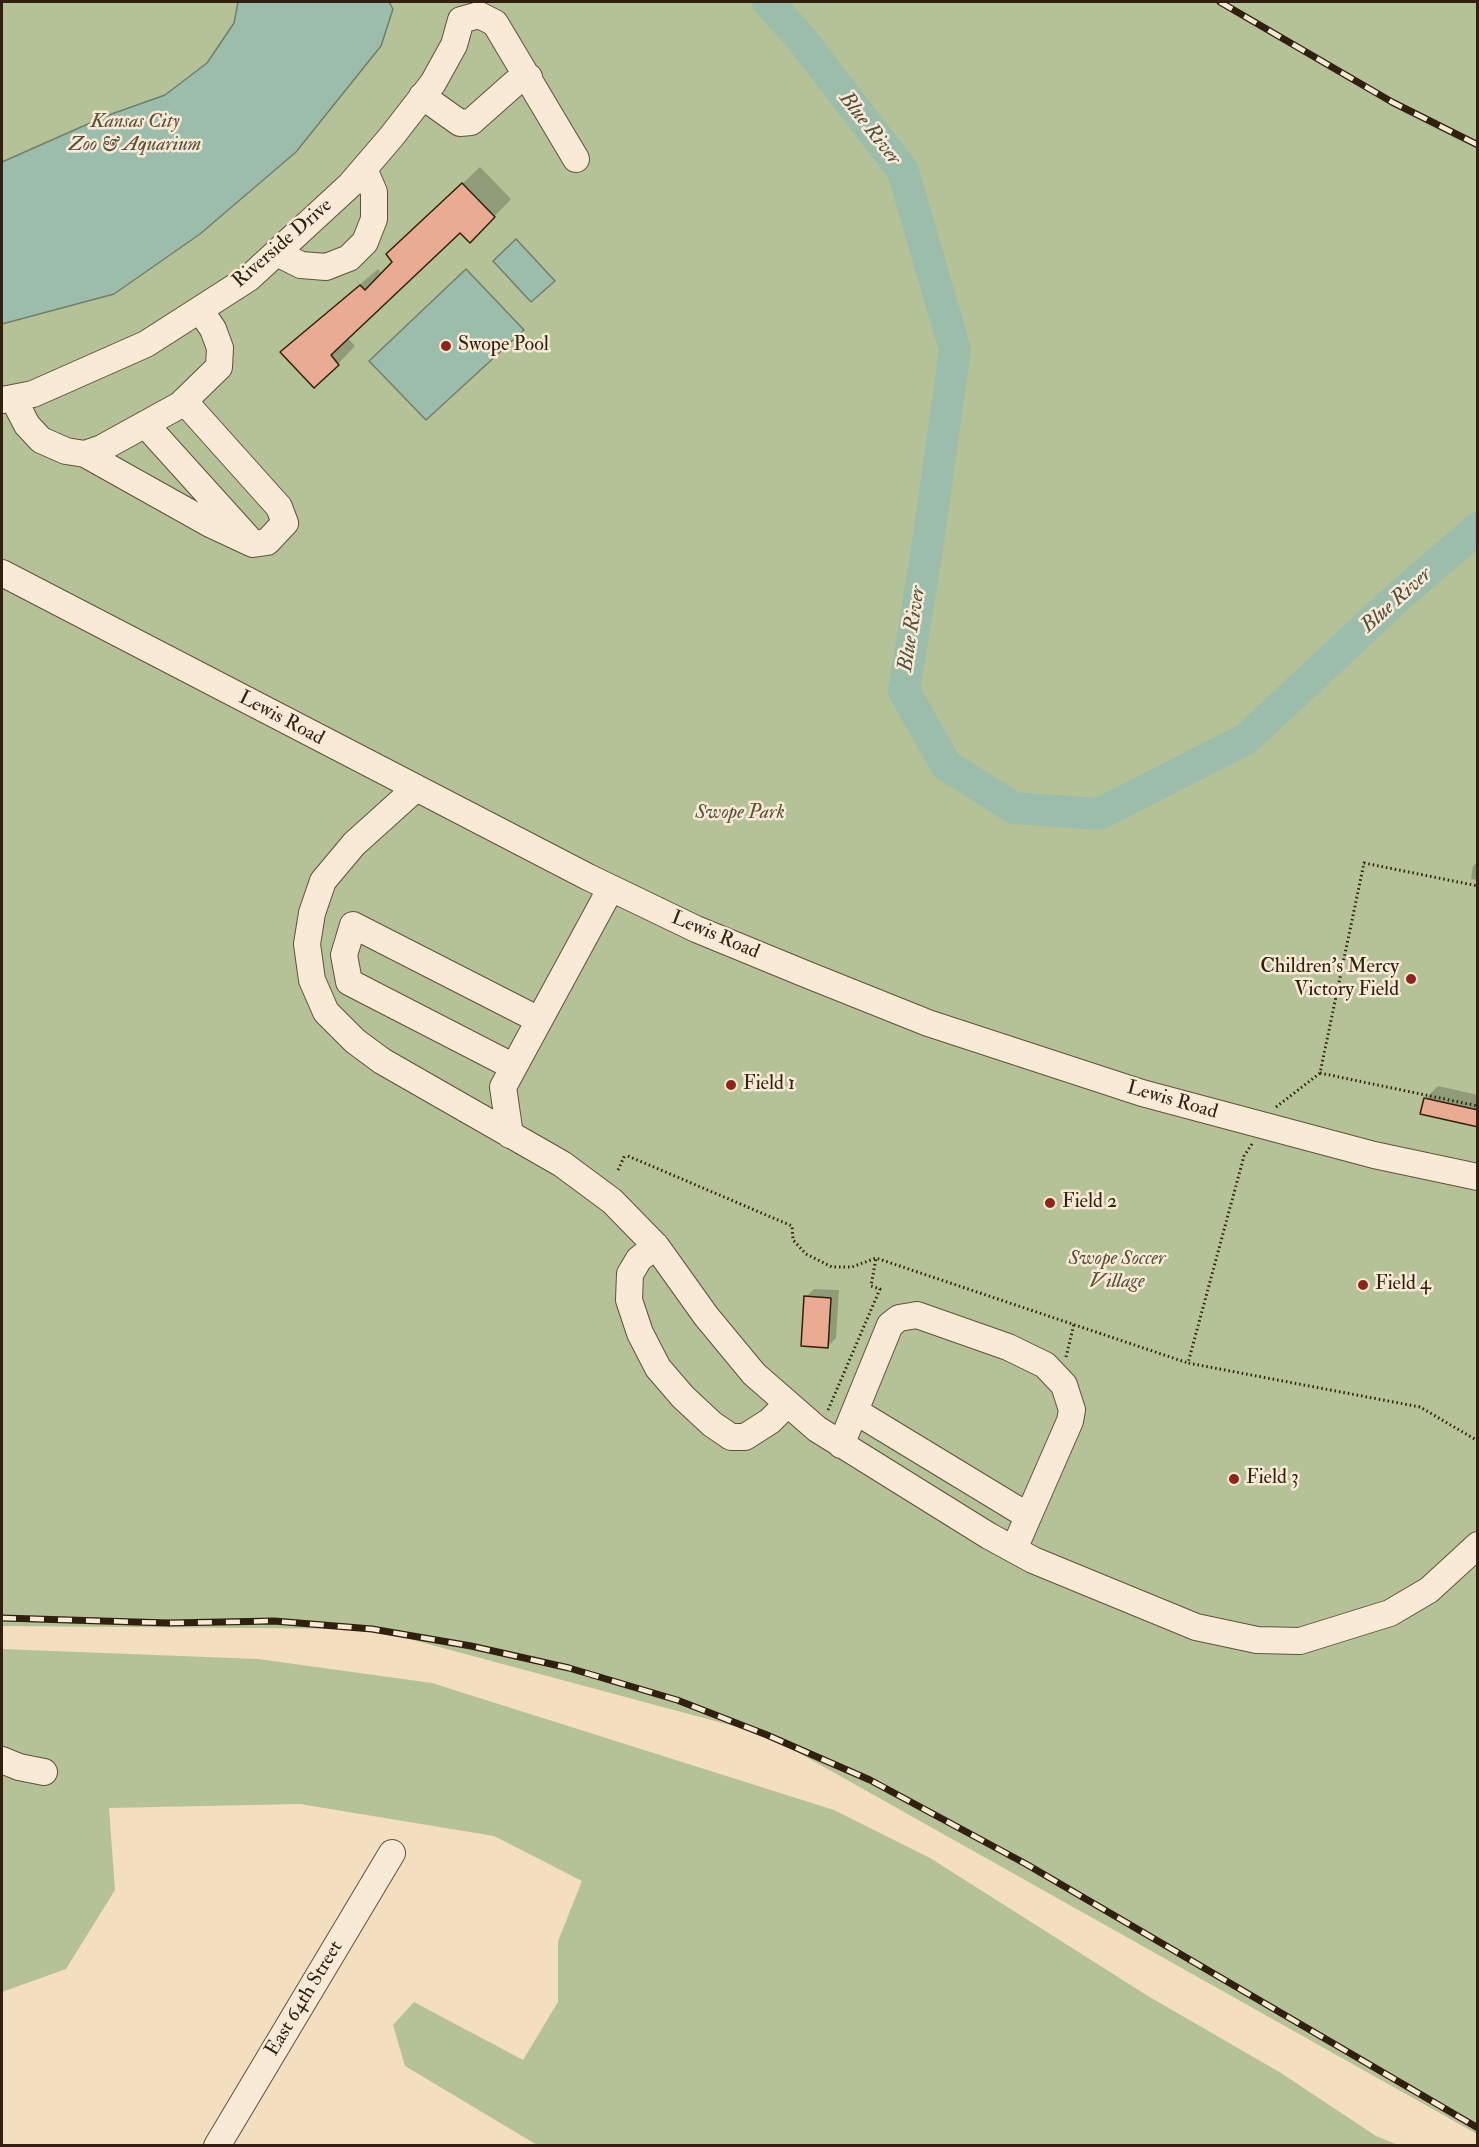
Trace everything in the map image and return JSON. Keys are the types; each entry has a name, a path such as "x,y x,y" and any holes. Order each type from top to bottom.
{"street":[{"name":"Riverside Drive","path":"7,399 33,394 146,344 249,278 350,185 364,169 422,96 454,45 461,20 479,15 495,23 529,77"},
{"path":"422,96 460,123 471,122 515,83 529,77 576,159"},
{"path":"277,253 301,266 326,267 349,258 365,242 374,219 374,192 364,169"},
{"path":"85,454 102,448 184,401 219,367 220,348 213,329 200,310"},
{"path":"7,399 41,440 66,452 85,454 167,501 253,543 267,542 285,523 279,507 184,401"},
{"path":"145,424 253,543"},
{"name":"Lewis Road","path":"2,573 416,789 610,888 696,928 951,1030 1142,1093 1374,1155 1478,1177"},
{"path":"416,789 354,844 323,880 312,913 307,944 312,980 327,1012 355,1041 382,1061 562,1164 612,1201 656,1246 706,1316 754,1374 841,1445 1034,1560 1196,1627 1257,1640 1300,1641 1390,1613 1429,1590 1478,1545"},
{"path":"510,1135 509,1077 610,888"},
{"path":"509,1077 349,982 344,955 353,926 539,1020"},
{"path":"656,1246 639,1259 630,1274 629,1299 640,1333 658,1368 682,1397 712,1425 731,1437 745,1437 770,1421 788,1404"},
{"path":"841,1445 890,1325 908,1315 917,1314 1001,1345 1045,1365 1064,1385 1071,1410 1064,1440 1014,1549"},
{"path":"855,1411 1028,1516"},
{"path":"2,1760 19,1767 44,1772"},
{"name":"East 64th Street","path":"217,2145 392,1852"}],"path":[{"path":"1267,1114 1320,1073 1364,863 1478,886"},
{"path":"1320,1073 1478,1106"},
{"path":"1188,1363 1244,1156 1253,1143"},
{"path":"618,1170 626,1156 792,1226 793,1240 806,1254 832,1267 852,1267 876,1258 1188,1363 1420,1407 1478,1441"},
{"path":"827,1413 880,1289 871,1286 876,1258"}],"green space":[{"name":"Swope Park","path":"2,2 1477,2 1477,2134 767,1735 372,1629 2,1626"},
{"path":"2,1649 258,1659 432,1683 834,1810 930,1858 1148,1996 1281,2073 1376,2136 1398,2145 537,2145 405,2066 393,2025 414,2002 523,2060 558,2002 558,1941 582,1881 494,1836 300,1804 109,1808 115,1890 66,1969 2,1992"}],"shaded area":[{"name":"Kansas City Zoo & Aquarium","path":"238,2 389,2 393,9 381,46 296,152 200,234 114,294 2,324 2,162 106,116 165,95 207,63 234,23"},
{"path":"516,239 555,281 531,302 493,261"},
{"name":"Swope Pool","path":"466,269 524,330 426,420 369,361"}],"building":[{"path":"462,183 495,217 470,243 460,233 331,355 339,365 314,388 280,352 360,285 365,290 392,262 386,254"},
{"path":"1424,1098 1478,1110 1478,1127 1420,1114"},
{"path":"804,1296 831,1298 828,1348 801,1346"}],"waterway":[{"name":"Blue River","path":"768,2 799,36 903,171 955,350 904,691 946,765 1014,808 1099,814 1246,739 1398,597 1478,528"}],"railway":[{"path":"1220,2 1392,102 1478,145"},
{"path":"2,1618 169,1623 274,1621 372,1629 471,1646 569,1668 677,1700 767,1735 870,1780 1026,1864 1478,2128"}],"place":[{"name":"Swope Pool","path":"446,346"},
{"name":"Children's Mercy Victory Field","path":"1411,979"},
{"name":"Field 1","path":"731,1085"},
{"name":"Field 2","path":"1050,1203"},
{"name":"Field 4","path":"1363,1285"},
{"name":"Field 3","path":"1234,1479"}],"park label":[{"name":"Swope Soccer Village","path":"1117,1272"}]}
